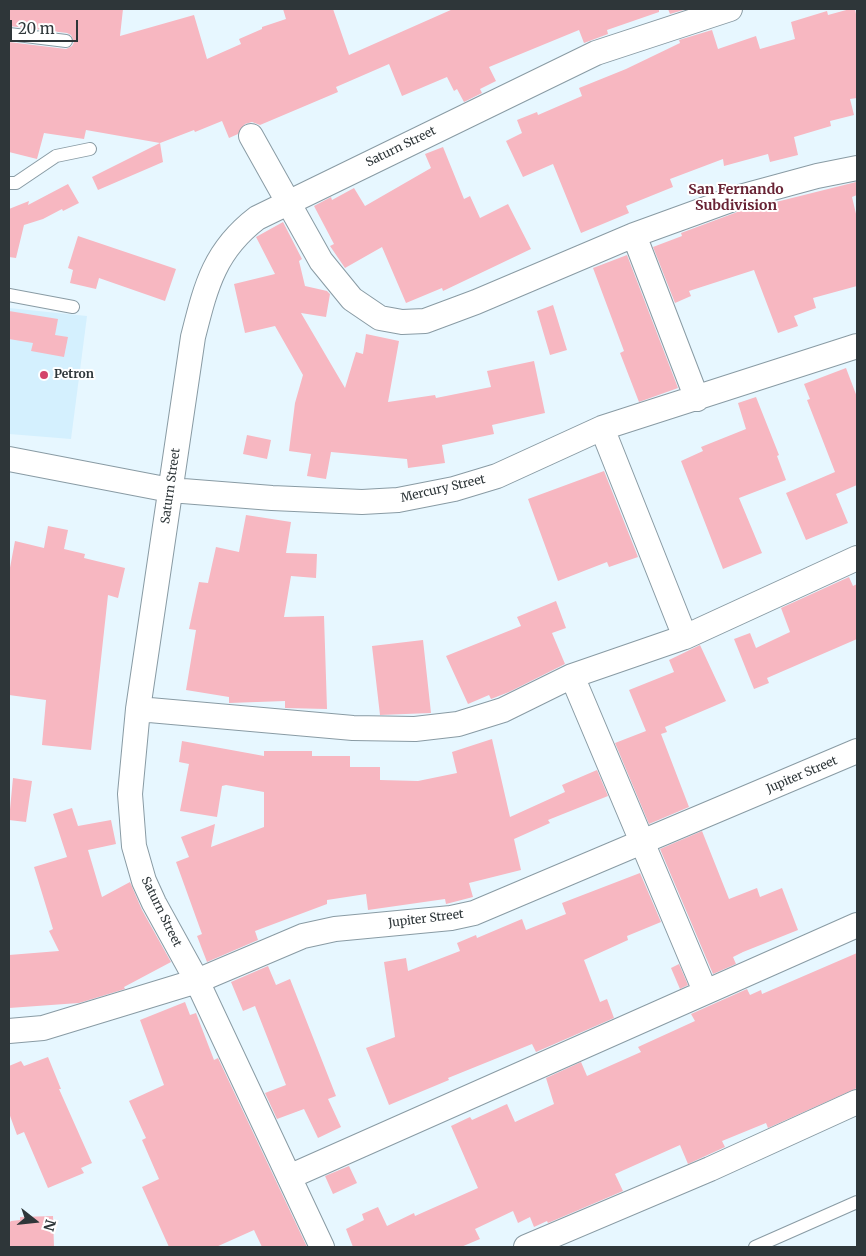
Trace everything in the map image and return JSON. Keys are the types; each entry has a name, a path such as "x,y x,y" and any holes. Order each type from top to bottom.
{"street":[{"name":"Saturn Street","path":"322,1247 197,981 154,903 144,881 134,846 130,794 138,709 193,337 204,293 216,263 237,233 257,218 596,53 730,9"},
{"path":"251,136 321,261 352,299 380,318 402,322 424,321 476,302 634,235 736,198 817,176 857,168"},
{"path":"634,235 697,399"},
{"name":"Mercury Street","path":"9,459 170,490 281,499 362,502 398,500 454,489 497,476 602,428 857,346"},
{"path":"602,428 685,637"},
{"path":"138,709 353,728 415,729 458,724 503,710 572,676 685,637 857,558"},
{"path":"572,676 705,991"},
{"name":"Jupiter Street","path":"9,1031 43,1028 197,981 304,936 335,929 474,914 857,751"},
{"path":"288,1177 857,925"},
{"path":"526,1247 710,1169 857,1102"}],"lane":[{"path":"9,34 66,41"},
{"path":"9,183 16,183 56,156 90,149"},
{"path":"9,295 73,307"},
{"path":"755,1247 857,1202"}],"shaded area":[{"name":"Petron","path":"9,308 87,316 71,439 9,434"}],"building":[{"path":"9,9 123,9 120,36 194,15 207,59 241,44 239,39 262,29 262,27 286,19 283,9 333,9 349,55 453,9 659,9 659,12 607,30 608,34 584,43 579,30 489,67 496,81 480,89 482,93 464,102 457,89 454,91 447,77 402,96 389,64 336,87 338,92 260,125 252,122 245,124 238,134 229,138 222,121 160,143 86,130 84,139 44,133 37,159 9,152 9,42 66,49 72,46 74,42 71,35 67,33 9,26"},
{"path":"668,9 687,9 670,14"},
{"path":"855,9 857,19 857,98 850,99 854,115 830,121 831,126 794,137 798,155 770,162 768,154 724,166 723,159 670,179 673,187 626,206 629,213 581,233 553,164 523,177 506,141 522,133 517,120 537,112 538,115 582,96 579,88 626,69 680,43 679,40 712,30 718,49 756,36 760,49 795,39 791,22 827,11 828,15"},
{"path":"160,143 163,162 98,190 92,177"},
{"path":"443,147 464,199 470,196 480,218 508,204 531,249 443,291 442,288 406,303 382,247 345,268 330,246 334,244 314,206 331,197 332,200 354,188 365,206 431,168 425,154"},
{"path":"856,182 857,195 852,197 857,218 857,286 813,298 816,308 794,316 798,326 778,333 754,270 689,291 691,296 675,303 653,247 682,236 681,233 740,211"},
{"path":"68,184 79,203 24,225 16,258 9,257 9,209 29,201 28,205"},
{"path":"283,222 302,259 299,261 305,286 327,291 330,294 326,317 301,313 345,388 356,352 363,354 366,334 399,341 388,402 435,395 436,398 491,387 487,371 534,361 545,413 492,425 494,434 442,445 445,463 408,468 407,459 331,452 326,479 307,476 311,454 289,451 295,403 303,375 275,326 245,333 234,284 275,274 256,237"},
{"path":"78,236 176,269 165,301 99,278 96,289 70,283 73,270 68,268"},
{"path":"627,255 678,388 639,402 620,353 624,351 593,268"},
{"path":"553,305 567,350 550,355 537,311"},
{"path":"9,311 58,319 55,335 68,337 64,357 31,351 33,343 9,339"},
{"path":"846,368 857,397 857,485 836,494 848,523 806,540 786,493 835,472 807,400 810,399 804,384"},
{"path":"756,397 779,455 777,456 786,480 739,498 762,553 723,569 681,461 703,451 701,447 746,429 738,403"},
{"path":"247,435 271,440 267,459 243,454"},
{"path":"604,471 638,557 609,567 607,562 558,581 528,499"},
{"path":"246,515 291,522 286,553 317,554 316,578 291,576 284,617 324,616 327,709 285,708 285,701 229,703 229,697 186,690 196,630 189,629 199,582 208,583 216,547 239,552"},
{"path":"48,526 68,530 64,549 85,554 84,558 125,568 118,598 108,595 91,750 42,745 46,700 9,695 9,573 15,541 44,548"},
{"path":"849,577 853,586 857,584 857,639 767,678 769,683 754,689 734,639 750,633 756,648 790,632 781,608"},
{"path":"556,601 566,628 552,633 565,664 509,692 491,699 489,695 468,704 446,656 521,626 517,617"},
{"path":"423,640 431,713 380,715 372,646"},
{"path":"700,645 726,701 665,727 667,732 661,734 689,807 649,824 615,743 646,731 629,690 674,672 669,660"},
{"path":"492,739 510,817 565,792 562,785 597,770 608,796 548,820 550,823 514,839 521,870 469,883 473,897 446,904 445,899 368,910 366,894 327,900 327,904 255,931 258,940 207,962 197,936 202,934 176,862 189,857 181,837 215,824 211,847 264,827 264,792 226,785 222,786 217,817 180,811 189,764 179,762 182,741 264,756 264,751 312,751 312,756 350,756 350,767 380,767 380,780 418,781 457,773 452,752"},
{"path":"13,778 32,781 26,822 9,820"},
{"path":"72,808 78,826 111,820 116,844 88,850 102,897 130,882 142,910 171,962 124,987 125,989 79,1003 9,1008 9,955 59,951 49,931 53,929 34,867 67,857 53,814"},
{"path":"702,831 729,899 757,888 760,897 782,888 798,930 733,957 736,964 713,974 660,849"},
{"path":"640,873 661,922 627,936 628,940 584,960 600,1002 607,999 614,1018 536,1052 532,1044 448,1078 449,1080 389,1105 366,1048 395,1037 384,962 406,958 408,971 460,951 457,943 476,935 477,938 522,919 526,930 566,914 562,903"},
{"path":"857,953 857,1088 768,1128 766,1123 722,1141 725,1147 688,1164 680,1145 615,1174 623,1191 548,1223 547,1221 534,1227 530,1217 518,1223 513,1211 475,1229 480,1239 461,1247 353,1247 346,1229 364,1220 362,1214 378,1207 387,1226 414,1213 415,1216 478,1188 451,1126 470,1117 472,1120 507,1104 515,1122 554,1104 546,1078 581,1062 587,1076 641,1052 638,1047 695,1021 691,1014 747,989 750,995 761,990 762,994"},
{"path":"679,964 688,985 680,989 671,968"},
{"path":"268,966 276,985 290,979 336,1096 328,1099 341,1127 318,1138 304,1109 277,1119 265,1093 286,1085 255,1006 243,1011 231,982"},
{"path":"185,1002 190,1015 196,1013 214,1060 218,1058 307,1247 262,1247 254,1230 216,1247 169,1247 142,1187 159,1179 142,1140 146,1138 129,1101 164,1085 140,1020"},
{"path":"48,1057 61,1089 59,1089 92,1163 81,1168 84,1173 48,1188 24,1132 17,1135 9,1113 9,1066 21,1061 24,1066"},
{"path":"349,1166 357,1183 333,1194 325,1176"},
{"path":"53,1216 54,1247 9,1247 9,1223 11,1221 20,1220 20,1217"}],"place":[{"name":"Petron","path":"44,375"}],"district":[{"name":"San Fernando Subdivision","path":"736,198"}]}
